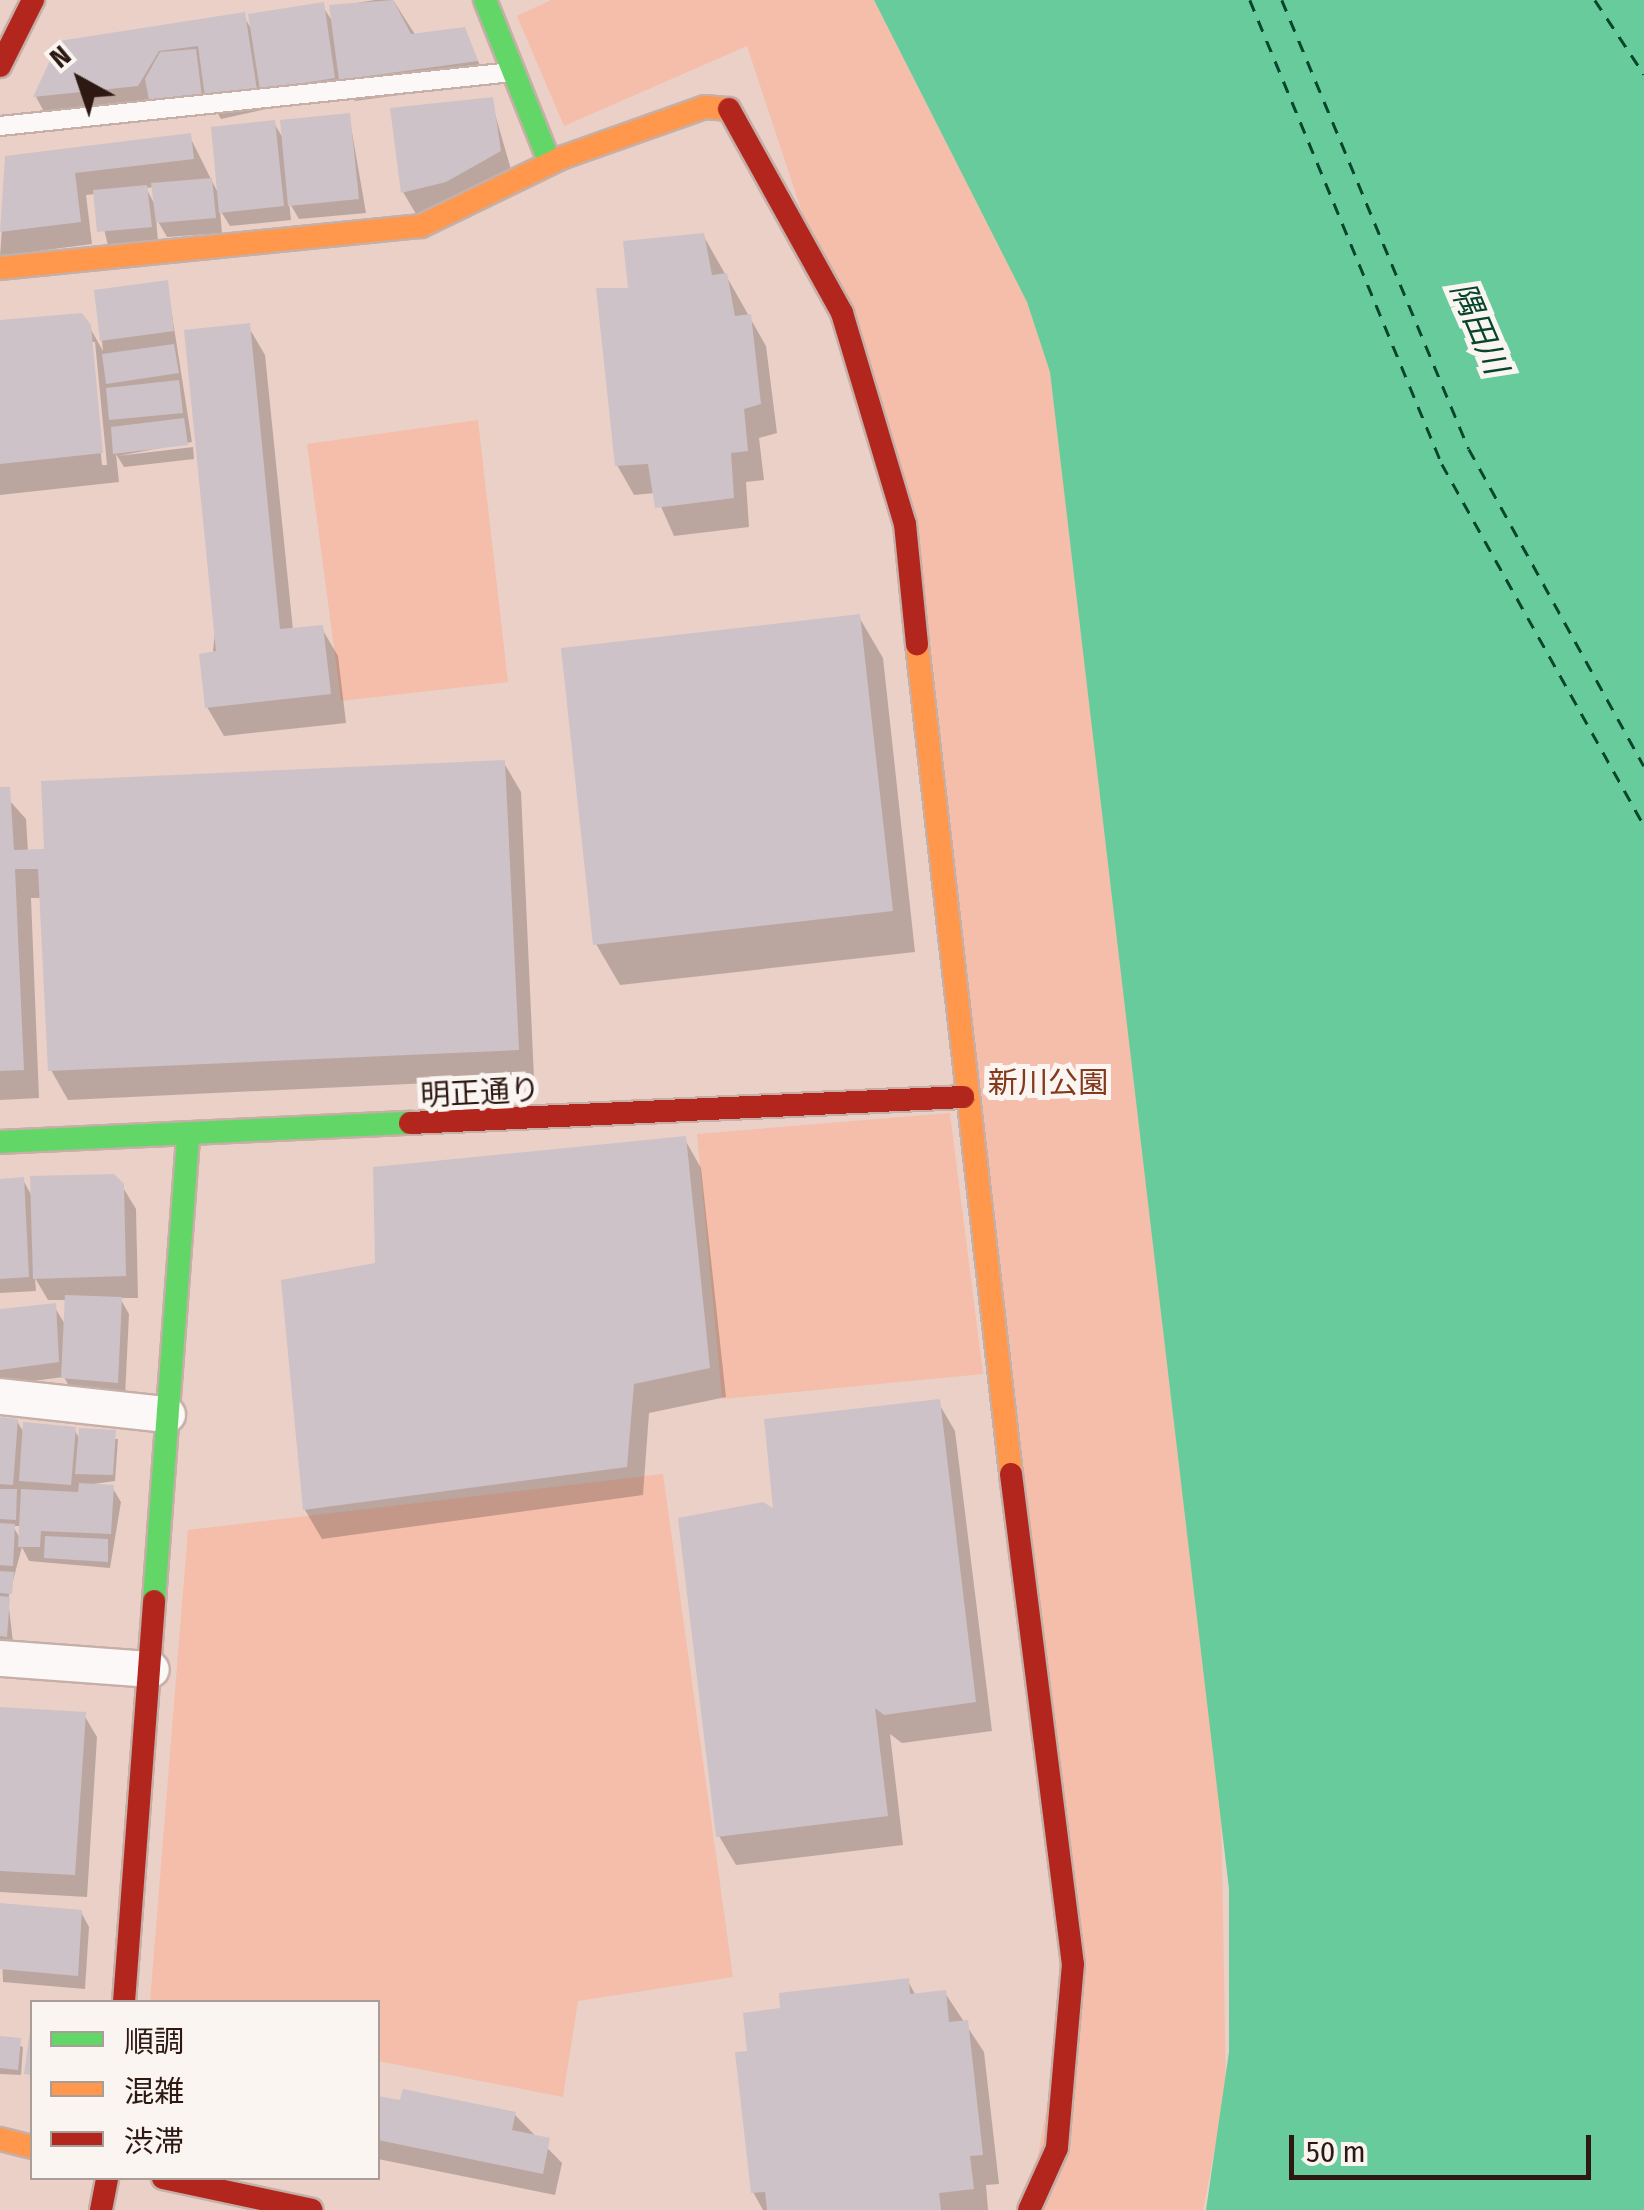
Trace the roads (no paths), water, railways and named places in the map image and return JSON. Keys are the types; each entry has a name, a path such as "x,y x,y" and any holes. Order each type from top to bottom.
{"street":[{"path":"0,66 32,2 68,0"},
{"path":"494,3 550,163"},
{"path":"0,268 421,226 550,163 705,106 728,108 842,313 905,524 963,1097 1073,1964 1057,2148 1028,2210"},
{"name":"明正通り","path":"0,1142 188,1139 963,1097"},
{"path":"124,2000 188,1139"},
{"path":"0,1396 167,1414"},
{"path":"0,1658 151,1669"},
{"path":"0,2139 30,2146"},
{"path":"101,2210 107,2180"},
{"path":"173,2180 312,2210"}],"lane":[{"path":"0,126 515,72"}],"water":[{"name":"隅田川","path":"874,0 1644,0 1644,2210 1206,2210 1229,2052 1229,1889 1050,372 1027,302"}],"park label":[{"name":"新川公園","path":"1048,1083"}]}
